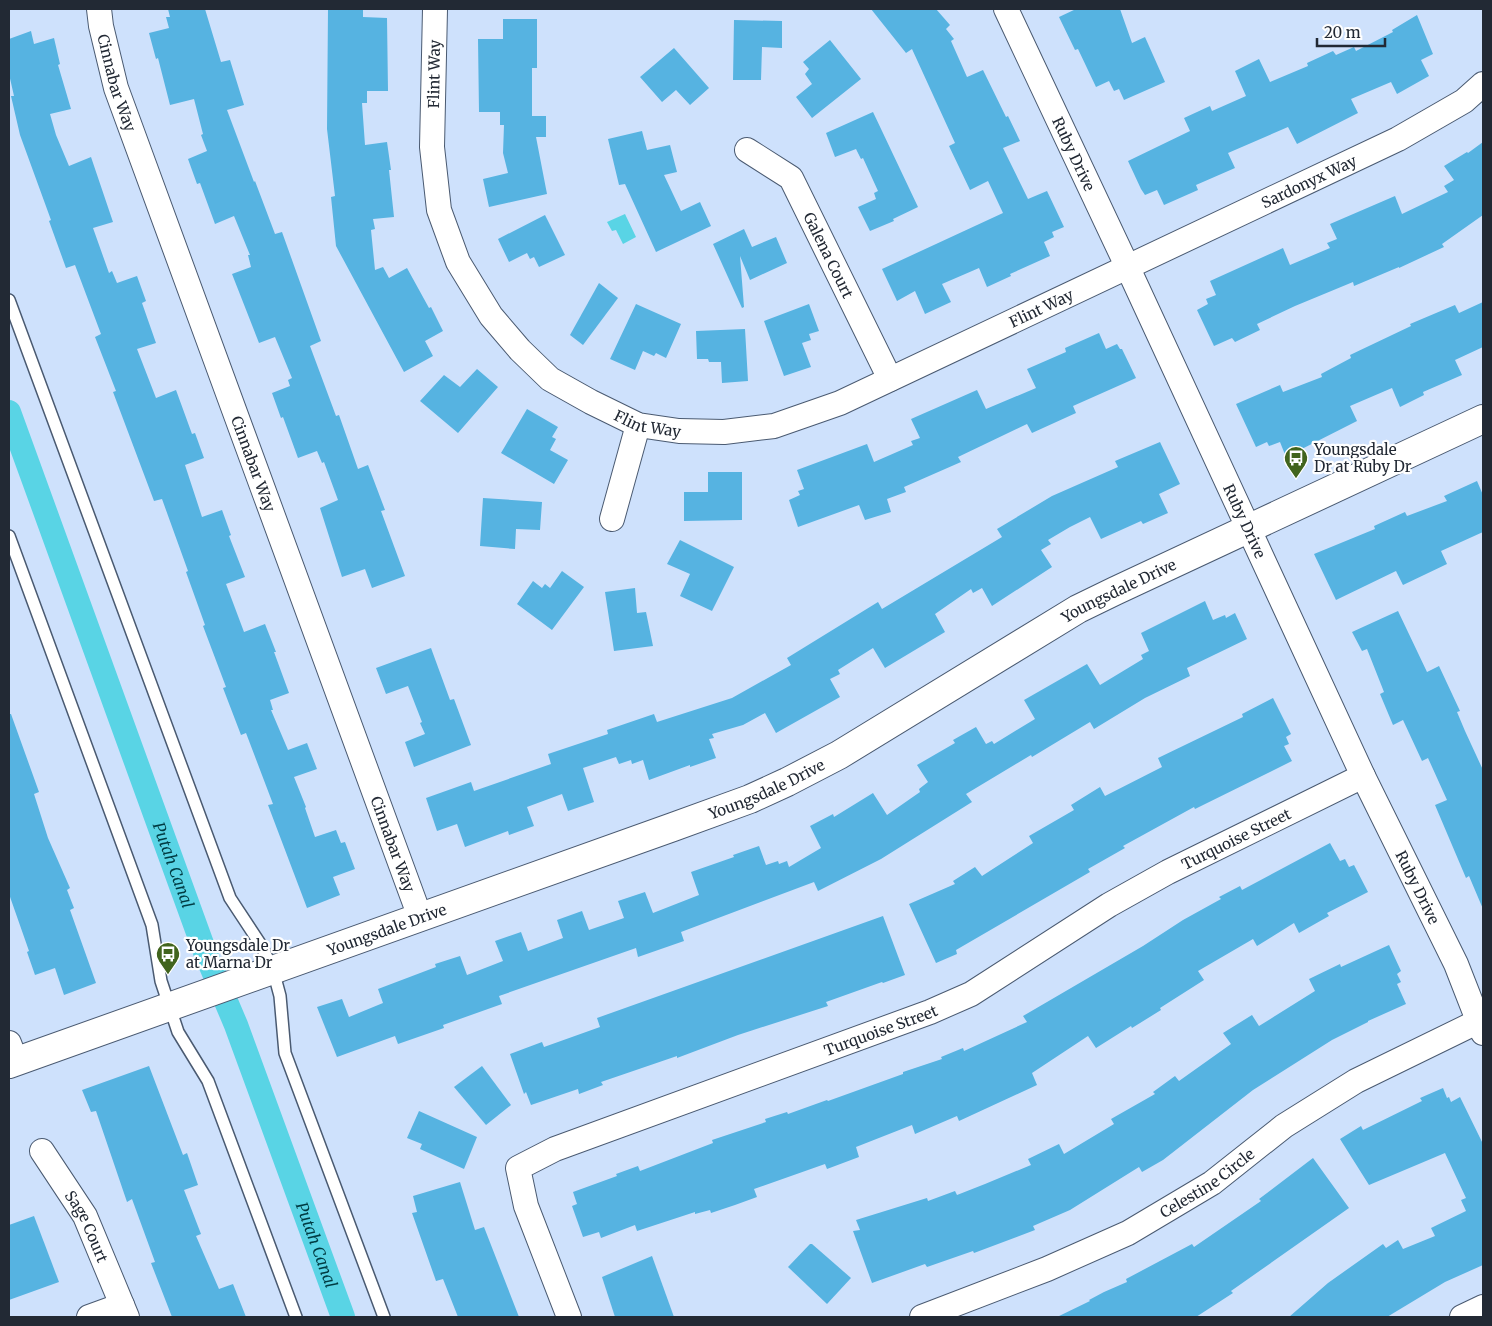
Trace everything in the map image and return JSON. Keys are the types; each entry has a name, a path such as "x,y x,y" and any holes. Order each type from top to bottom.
{"street":[{"name":"Cinnabar Way","path":"99,9 101,26 116,88 420,917"},
{"name":"Flint Way","path":"435,9 432,147 439,210 458,262 491,316 520,350 550,379 638,425 680,431 724,432 774,426 840,403 1128,268"},
{"name":"Ruby Drive","path":"1006,9 1363,776 1456,964 1482,1024"},
{"name":"Sardonyx Way","path":"1128,268 1398,139 1464,101 1483,84"},
{"name":"Galena Court","path":"747,150 791,178 890,379"},
{"name":"Youngsdale Drive","path":"11,1056 173,1006 750,799 788,782 839,755 1078,610 1248,528 1483,419"},
{"path":"612,519 638,425"},
{"name":"Turquoise Street","path":"569,1317 526,1206 518,1168 555,1149 930,1012 971,994 1109,905 1168,872 1363,776"},
{"name":"Celestine Circle","path":"922,1317 1048,1269 1128,1232 1212,1183 1284,1126 1356,1081 1482,1024"},
{"name":"Sage Court","path":"42,1151 85,1216 125,1311"},
{"path":"1462,1317 1483,1307"},
{"path":"89,1317 125,1311"}],"lane":[{"path":"9,300 230,898 261,945 265,973 280,996 285,1053 384,1317"},
{"path":"9,536 152,925 161,981 173,1006 178,1032 208,1081 296,1317"}],"water":[{"path":"625,214 636,237 623,244 616,230 612,231 607,222"}],"building":[{"path":"168,9 205,9 221,62 230,60 244,105 227,110 275,234 282,232 321,341 310,346 336,416 339,415 358,469 368,465 385,510 381,511 405,576 372,588 365,569 342,577 320,508 338,500 324,462 322,463 317,451 298,458 272,393 290,386 288,380 292,378 275,337 259,343 232,274 251,267 248,255 250,255 234,216 215,224 200,183 197,184 188,159 207,151 201,135 203,134 194,99 170,105 158,58 156,59 149,33 169,28 166,17 170,17"},
{"path":"328,9 363,9 363,17 387,18 388,91 367,91 367,103 362,103 365,145 387,142 391,170 389,170 394,217 373,219 375,229 371,230 375,270 383,267 389,278 407,268 443,331 425,341 433,356 404,372 336,246 331,197 335,196 327,129"},
{"path":"871,9 936,9 950,25 946,29 954,39 951,41 967,77 983,70 1006,117 1008,116 1020,141 1003,148 1028,199 1047,191 1064,227 1052,232 1054,237 1044,242 1050,256 1010,274 1011,276 987,287 979,268 942,284 951,302 925,314 915,291 897,301 882,269 1003,213 988,181 970,190 949,146 955,143 912,49 906,53"},
{"path":"1076,9 1120,9 1132,43 1145,37 1165,82 1124,100 1119,89 1114,91 1109,81 1096,87 1078,49 1075,50 1059,17"},
{"path":"1417,15 1433,54 1421,60 1429,76 1397,94 1391,82 1351,99 1358,113 1297,144 1288,127 1228,153 1235,168 1196,185 1198,190 1164,205 1157,190 1145,195 1141,189 1128,161 1190,131 1184,118 1210,106 1212,111 1246,96 1235,71 1259,59 1270,82 1308,66 1307,63 1333,51 1336,55 1354,47 1356,51 1393,32 1392,30"},
{"path":"503,19 537,19 537,68 532,68 532,116 546,116 546,137 536,137 547,194 489,207 483,179 508,173 503,153 504,125 500,125 500,112 479,112 478,39 503,39"},
{"path":"734,20 782,21 782,48 762,47 761,80 733,80"},
{"path":"31,31 34,44 54,38 60,64 58,65 71,109 50,114 56,135 69,166 91,157 113,222 93,228 109,273 112,271 117,283 137,276 146,301 142,303 156,343 137,349 156,398 176,390 192,434 195,433 204,458 185,465 202,517 222,510 231,535 229,536 245,577 226,584 244,632 265,624 276,652 274,652 289,693 270,700 273,710 271,710 288,750 307,743 317,769 294,777 315,837 336,830 341,843 345,842 355,869 333,877 340,895 307,908 268,805 273,804 246,733 241,735 223,688 226,687 203,626 205,625 186,572 188,571 162,499 154,501 113,392 116,391 95,337 101,334 75,265 66,268 49,221 51,220 20,135 11,96 14,96 9,74 9,39"},
{"path":"830,40 861,79 812,118 796,97 812,84 805,74 809,69 803,62"},
{"path":"674,48 709,88 690,105 676,90 662,102 640,77"},
{"path":"873,112 918,207 893,219 894,221 870,231 858,207 876,199 874,193 878,191 863,158 861,159 856,149 835,157 826,133"},
{"path":"642,131 647,150 670,145 677,172 664,175 681,211 700,202 711,226 656,252 625,184 619,185 608,139"},
{"path":"1483,142 1483,215 1442,244 1444,247 1354,286 1353,282 1295,306 1257,324 1260,330 1235,342 1232,338 1214,346 1197,310 1208,304 1206,299 1216,295 1210,281 1283,248 1290,265 1330,248 1327,243 1337,239 1330,224 1395,196 1402,214 1448,192 1444,186 1454,180 1444,166 1468,153"},
{"path":"545,215 565,255 539,267 534,257 530,259 527,253 509,262 498,239"},
{"path":"744,229 752,247 776,237 787,263 750,280 740,256 744,307 742,308 713,244"},
{"path":"599,283 618,298 583,345 570,335"},
{"path":"1483,302 1483,347 1455,360 1462,375 1423,392 1424,395 1400,407 1392,388 1350,406 1357,421 1286,457 1280,442 1269,446 1267,442 1256,447 1236,404 1280,385 1283,392 1322,377 1321,374 1351,358 1350,355 1411,326 1410,324 1455,305 1459,313"},
{"path":"636,304 681,324 666,358 656,353 654,356 643,351 635,370 610,359"},
{"path":"809,304 819,331 809,334 811,340 802,343 811,367 784,376 764,321"},
{"path":"745,329 748,381 722,383 721,362 697,359 696,331"},
{"path":"1099,333 1106,349 1117,344 1122,349 1136,378 1073,406 1076,413 1032,433 1027,424 958,457 961,462 904,487 906,492 887,499 891,512 865,520 859,505 798,527 789,500 800,495 798,491 804,489 797,470 867,444 874,462 913,445 911,441 920,438 911,419 977,390 986,409 1036,388 1027,369 1066,352 1065,348"},
{"path":"477,369 498,387 458,433 420,401 444,375 460,387"},
{"path":"527,409 558,427 552,437 556,439 550,450 568,460 554,484 501,453"},
{"path":"1160,442 1180,484 1159,494 1168,513 1143,524 1141,521 1101,539 1090,517 1070,527 1048,540 1051,544 1041,550 1052,567 992,606 982,588 973,593 971,589 935,614 945,632 885,668 873,648 838,670 840,674 830,679 840,697 776,733 765,713 743,725 712,734 714,738 709,739 716,758 649,780 643,760 632,764 631,760 619,764 616,757 583,768 594,802 568,811 562,794 527,807 534,826 509,835 508,831 465,847 457,824 437,831 426,798 471,782 474,791 551,764 548,754 608,734 607,730 654,714 657,722 732,698 791,665 787,658 878,602 882,609 1002,537 997,529 1052,496 1118,467 1115,461"},
{"path":"708,472 742,472 742,520 684,521 684,492 708,492"},
{"path":"1477,481 1483,495 1483,532 1441,551 1447,564 1403,585 1396,571 1336,600 1314,554 1375,529 1374,526 1405,512 1407,516 1447,501 1444,496"},
{"path":"483,498 542,502 540,530 516,529 515,549 480,546"},
{"path":"680,540 734,567 712,611 680,596 690,574 667,564"},
{"path":"562,571 584,587 552,630 517,604 533,581 542,588 545,584 550,588"},
{"path":"635,588 637,613 646,612 653,646 614,651 605,592"},
{"path":"1205,601 1213,620 1225,615 1226,618 1235,613 1247,639 1187,668 1190,676 1145,698 1094,729 1090,722 966,794 972,802 881,859 818,891 814,882 681,932 684,941 638,957 636,948 499,996 502,1004 443,1025 444,1028 398,1044 395,1036 337,1057 317,1007 342,999 349,1017 383,1003 378,989 436,967 435,964 460,956 467,975 503,961 495,941 521,932 528,951 563,938 557,920 582,911 589,930 624,918 618,901 645,892 653,913 699,895 691,872 759,846 766,865 778,861 779,864 787,861 789,867 821,848 810,826 833,814 834,817 873,793 887,815 920,792 919,789 928,782 917,765 955,743 953,740 976,727 986,744 992,741 994,744 1035,719 1024,700 1087,664 1100,685 1143,659 1141,655 1149,651 1141,633"},
{"path":"1398,611 1427,672 1439,666 1460,711 1457,712 1483,770 1483,909 1469,876 1466,878 1435,805 1447,800 1428,758 1422,761 1403,720 1393,725 1380,694 1384,692 1367,649 1362,651 1352,632"},
{"path":"431,648 450,700 454,699 471,745 414,767 405,742 425,734 420,723 422,722 408,686 386,694 376,668"},
{"path":"1273,698 1291,734 1286,737 1289,744 1284,746 1292,761 1195,809 1194,807 1123,846 1125,848 1088,869 1090,872 956,950 957,954 936,963 909,904 955,884 953,881 975,867 982,876 1033,843 1029,836 1074,810 1071,805 1100,787 1105,796 1162,767 1158,758 1243,717 1242,714"},
{"path":"9,714 11,714 39,792 34,794 48,838 70,888 67,890 74,908 70,910 96,983 64,995 55,968 35,975 27,952 29,951 9,894"},
{"path":"1330,843 1340,861 1345,859 1349,867 1354,865 1368,892 1327,913 1329,916 1299,933 1294,923 1257,946 1253,939 1198,971 1204,980 1132,1028 1131,1026 1096,1048 1088,1036 1032,1073 1037,1085 959,1121 957,1116 915,1134 912,1125 856,1147 859,1157 827,1169 825,1164 754,1189 757,1197 735,1205 711,1213 710,1210 695,1214 695,1212 637,1231 635,1225 601,1238 599,1232 583,1237 572,1206 577,1204 573,1192 638,1166 640,1171 713,1143 712,1140 766,1122 765,1119 787,1112 788,1114 828,1101 903,1074 903,1072 942,1059 941,1057 963,1048 964,1051 1027,1022 1023,1016 1221,899 1219,897 1240,886 1242,890"},
{"path":"883,916 905,975 826,1002 828,1006 601,1082 603,1085 579,1094 578,1089 531,1105 526,1092 524,1094 510,1054 542,1042 544,1047 600,1027 597,1018"},
{"path":"1389,945 1401,971 1397,974 1401,982 1397,984 1406,1004 1332,1040 1253,1090 1163,1160 1142,1172 1139,1167 1070,1210 1033,1226 1035,1230 974,1253 973,1251 927,1267 925,1264 872,1283 853,1231 860,1230 856,1220 927,1198 928,1201 955,1191 957,1195 1031,1165 1028,1159 1059,1144 1064,1154 1114,1124 1111,1119 1155,1094 1153,1092 1175,1076 1179,1081 1231,1044 1223,1033 1252,1015 1259,1026 1315,991 1309,979 1340,964 1341,967"},
{"path":"149,1066 183,1155 187,1153 198,1185 184,1190 201,1234 196,1236 219,1289 233,1284 246,1317 172,1317 151,1263 155,1262 132,1199 127,1202 96,1111 91,1112 82,1090"},
{"path":"482,1066 511,1105 486,1125 454,1087"},
{"path":"1443,1088 1451,1102 1460,1097 1483,1144 1483,1265 1445,1282 1387,1317 1289,1317 1328,1283 1383,1244 1386,1248 1398,1240 1403,1249 1435,1236 1431,1228 1466,1211 1461,1200 1466,1198 1445,1153 1369,1185 1340,1139 1361,1126 1363,1130 1422,1101 1420,1098"},
{"path":"419,1111 477,1137 464,1169 420,1149 422,1144 407,1138"},
{"path":"1313,1158 1349,1208 1231,1291 1233,1293 1196,1317 1057,1317 1127,1282 1126,1279 1192,1244 1194,1247 1261,1201 1259,1199"},
{"path":"460,1182 475,1230 484,1227 519,1317 458,1317 443,1279 436,1281 412,1213 417,1212 413,1196"},
{"path":"34,1216 59,1282 9,1300 9,1225"},
{"path":"810,1244 851,1278 827,1304 788,1267"},
{"path":"652,1256 674,1317 615,1317 602,1277"}],"waterway":[{"name":"Putah Canal","path":"9,412 205,952 236,1025 343,1317"}],"place":[{"name":"Youngsdale Dr at Ruby Dr","path":"1296,479"},
{"name":"Youngsdale Dr at Marna Dr","path":"168,975"}]}
